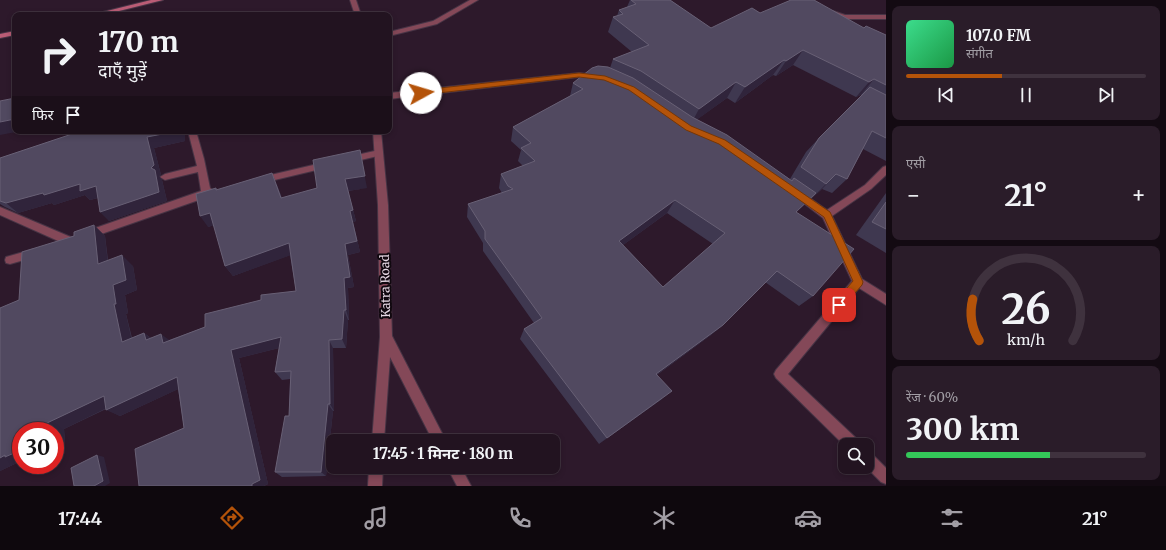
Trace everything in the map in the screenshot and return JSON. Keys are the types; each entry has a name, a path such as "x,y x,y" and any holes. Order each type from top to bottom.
{"main road":[{"path":"107,12 160,0"},
{"path":"0,36 12,34"}],"street":[{"path":"353,0 357,12"},
{"path":"392,33 435,23 475,0"},
{"path":"824,10 844,17 886,17"},
{"path":"392,96 579,75 605,78"},
{"path":"193,134 202,168 206,193"},
{"name":"Katra Road","path":"377,134 383,205 386,336 379,434"},
{"path":"252,182 379,153"},
{"path":"165,178 202,168"},
{"path":"827,215 868,187 886,169"},
{"path":"788,188 827,215 858,282 886,300"},
{"path":"55,246 206,193 222,190"},
{"path":"0,211 69,241"},
{"path":"10,260 40,251"},
{"path":"846,438 780,374 858,282"},
{"path":"386,336 436,434"},
{"path":"874,466 886,477"},
{"path":"374,486 375,474"},
{"path":"458,474 464,486"}],"building":[{"path":"631,0 670,0 711,28 752,8 760,13 791,0 814,0 864,28 866,26 886,35 886,85 874,79 869,82 803,50 786,61 784,60 745,87 736,82 699,109 641,71 613,59 649,45 613,17 623,14 619,10 636,4"},
{"path":"598,66 608,67 633,78 692,117 727,135 792,181 794,178 816,193 796,212 854,249 813,296 777,271 723,325 656,374 672,391 607,438 524,329 542,318 485,239 485,231 468,204 513,189 508,186 501,174 535,161 521,148 531,143 513,127 583,89 573,83 592,68","holes":["675,200 725,233 663,287 619,241"]},
{"path":"870,87 886,95 886,138 872,131 847,179 836,174 826,184 801,167 819,138"},
{"path":"12,99 12,120 0,122 0,101"},
{"path":"72,134 162,134 147,137 154,165 151,168 155,170 159,192 100,212 96,186 80,191 80,184 44,195 43,193 6,203 0,201 0,158"},
{"path":"360,150 365,176 345,179 353,210 350,211 357,241 345,244 350,277 344,278 346,310 344,310 342,339 329,340 330,404 328,404 321,472 275,472 285,416 289,416 291,371 275,372 281,337 231,350 260,480 252,484 252,486 139,486 135,449 184,428 177,377 106,410 104,396 49,422 12,422 12,454 5,457 5,455 0,458 0,308 19,300 22,252 74,236 74,232 94,225 98,264 122,255 126,280 113,285 116,304 114,304 122,342 144,333 146,340 161,334 163,343 205,327 205,314 261,300 261,295 296,291 289,243 225,266 210,213 200,216 196,194 216,188 216,190 272,173 281,198 317,188 313,160"},
{"path":"886,202 886,229 872,222"},
{"path":"97,455 103,481 94,486 74,486 71,468"}],"route":[{"path":"421,93 579,75 605,78 631,89 688,128 722,142 827,215 858,282 839,305"}]}
